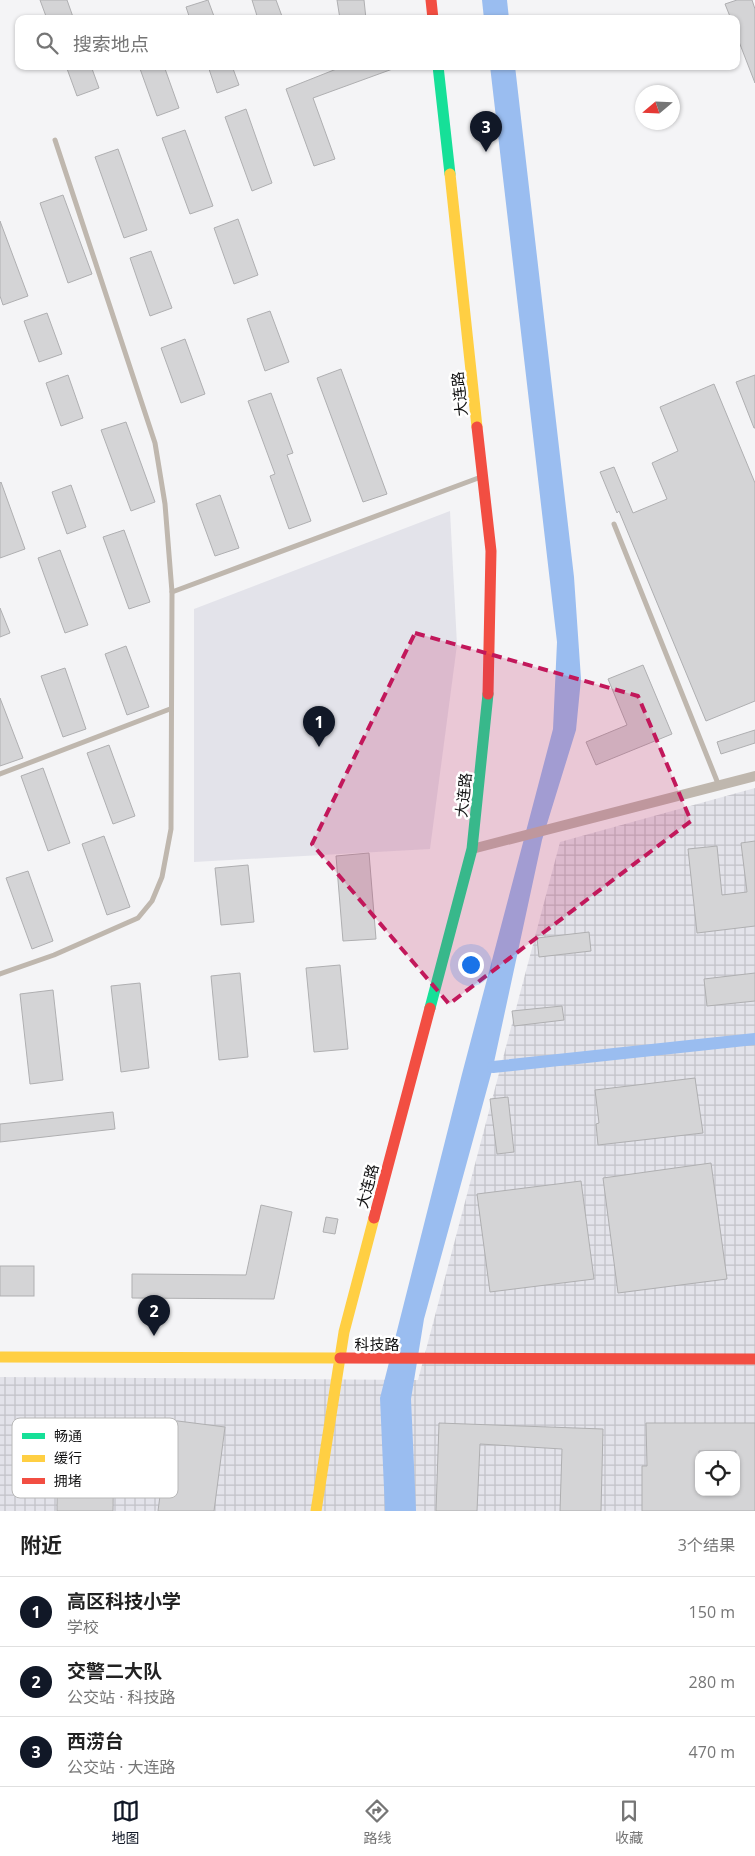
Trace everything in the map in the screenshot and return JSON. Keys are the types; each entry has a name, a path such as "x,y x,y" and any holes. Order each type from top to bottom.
{"main road":[{"path":"431,0 433,15"},
{"name":"大连路","path":"316,1511 338,1359 472,849 489,681 491,551 438,70"},
{"name":"科技路","path":"0,1357 755,1359"}],"street":[{"path":"472,849 755,776"}],"lane":[{"path":"0,974 54,955 138,918 152,901 162,877 171,829 170,709 172,592 165,504 156,443 55,140"},
{"path":"172,592 483,476"},
{"path":"614,524 720,786"},
{"path":"0,774 170,709"}],"highlighted area":[{"path":"415,633 638,696 691,821 449,1004 312,844"}],"shaded area":[{"path":"450,511 457,645 430,849 194,862 194,609"},
{"path":"755,788 755,1511 0,1511 0,1377 418,1380 560,842"}],"water":[{"path":"482,0 507,0 509,15 484,15"},
{"path":"490,70 515,70 574,577 581,679 576,730 542,840 493,1067 424,1319 411,1399 416,1511 385,1511 380,1398 462,1074 553,729 557,642"}],"building":[{"path":"40,0 67,0 72,15 46,15"},
{"path":"208,0 214,15 189,15 186,7"},
{"path":"252,0 276,0 282,15 257,15"},
{"path":"337,0 364,0 366,15 339,15"},
{"path":"737,0 752,0 755,9 755,83 740,44 740,15 729,15 725,4"},
{"path":"67,70 92,70 99,88 77,96"},
{"path":"140,70 165,70 179,108 157,116"},
{"path":"209,70 233,70 239,85 217,93"},
{"path":"334,70 390,70 313,98 335,159 314,166 286,89"},
{"path":"246,109 272,183 252,191 225,117"},
{"path":"185,130 213,206 190,214 162,138"},
{"path":"118,149 147,230 124,238 95,157"},
{"path":"63,195 92,274 68,283 40,203"},
{"path":"238,219 258,275 234,284 214,228"},
{"path":"0,221 28,296 3,305 0,296"},
{"path":"151,251 172,308 150,316 130,258"},
{"path":"270,311 289,362 265,371 247,319"},
{"path":"47,313 62,354 39,362 24,321"},
{"path":"185,339 205,394 181,403 161,348"},
{"path":"341,369 387,494 363,502 317,378"},
{"path":"68,375 83,418 61,426 46,383"},
{"path":"755,375 755,428 754,428 736,382"},
{"path":"714,384 755,483 755,701 706,721 619,511 617,513 600,472 614,467 633,513 667,499 652,463 678,451 660,407"},
{"path":"271,393 293,453 287,455 311,521 289,529 270,476 275,474 248,401"},
{"path":"126,422 155,502 131,511 101,430"},
{"path":"0,483 25,549 0,558"},
{"path":"71,485 86,527 67,534 52,492"},
{"path":"220,495 239,548 215,556 196,504"},
{"path":"124,530 150,602 129,609 103,537"},
{"path":"60,550 88,625 65,633 38,558"},
{"path":"0,608 10,633 0,637"},
{"path":"126,646 149,707 127,715 105,654"},
{"path":"643,665 672,734 596,765 586,742 627,725 608,679"},
{"path":"65,668 86,729 63,737 41,676"},
{"path":"0,698 23,758 0,766"},
{"path":"755,730 755,743 721,754 717,742"},
{"path":"109,745 135,816 113,824 87,753"},
{"path":"43,768 70,843 48,851 21,776"},
{"path":"104,836 130,907 107,915 82,844"},
{"path":"755,841 755,926 697,933 688,849 717,846 722,895 747,892 741,843"},
{"path":"369,853 376,939 343,941 336,856"},
{"path":"248,865 254,922 221,925 215,868"},
{"path":"28,871 53,941 32,949 6,878"},
{"path":"589,932 591,951 539,957 537,938"},
{"path":"340,965 348,1049 314,1052 306,968"},
{"path":"240,973 248,1057 219,1060 211,976"},
{"path":"755,973 755,1001 707,1006 704,979"},
{"path":"140,983 149,1068 121,1072 111,986"},
{"path":"53,990 63,1080 30,1084 20,994"},
{"path":"562,1006 564,1020 514,1026 512,1011"},
{"path":"695,1078 703,1133 598,1145 596,1124 599,1123 595,1090"},
{"path":"508,1097 514,1152 497,1154 490,1099"},
{"path":"113,1112 115,1129 0,1142 0,1124"},
{"path":"711,1163 727,1279 618,1293 603,1178"},
{"path":"581,1181 594,1279 490,1292 477,1194"},
{"path":"261,1205 292,1212 274,1299 132,1298 132,1274 246,1275"},
{"path":"326,1217 338,1219 335,1234 323,1232"},
{"path":"0,1266 34,1266 34,1296 0,1296"},
{"path":"178,1421 225,1427 214,1511 158,1511 160,1498 178,1498"},
{"path":"439,1423 603,1429 601,1511 560,1511 562,1449 480,1444 477,1511 436,1511"},
{"path":"646,1423 755,1423 755,1511 642,1511 642,1466 647,1466"},
{"path":"57,1498 113,1498 113,1511 57,1511"}],"waterway":[{"path":"493,1067 755,1039"}],"traffic: fast":[{"path":"438,70 450,174"},
{"path":"430,1008 472,849 488,694"}],"traffic: slow":[{"path":"450,174 477,427"},
{"path":"316,1511 344,1332 374,1218"},
{"path":"0,1357 340,1358"}],"traffic: jam":[{"path":"431,0 433,15"},
{"path":"477,427 491,551 488,694"},
{"path":"374,1218 430,1008"},
{"path":"340,1358 755,1359"}],"place":[{"name":"西涝台","path":"486,152"},
{"name":"高区科技小学","path":"319,747"},
{"name":"交警二大队","path":"154,1336"}]}
